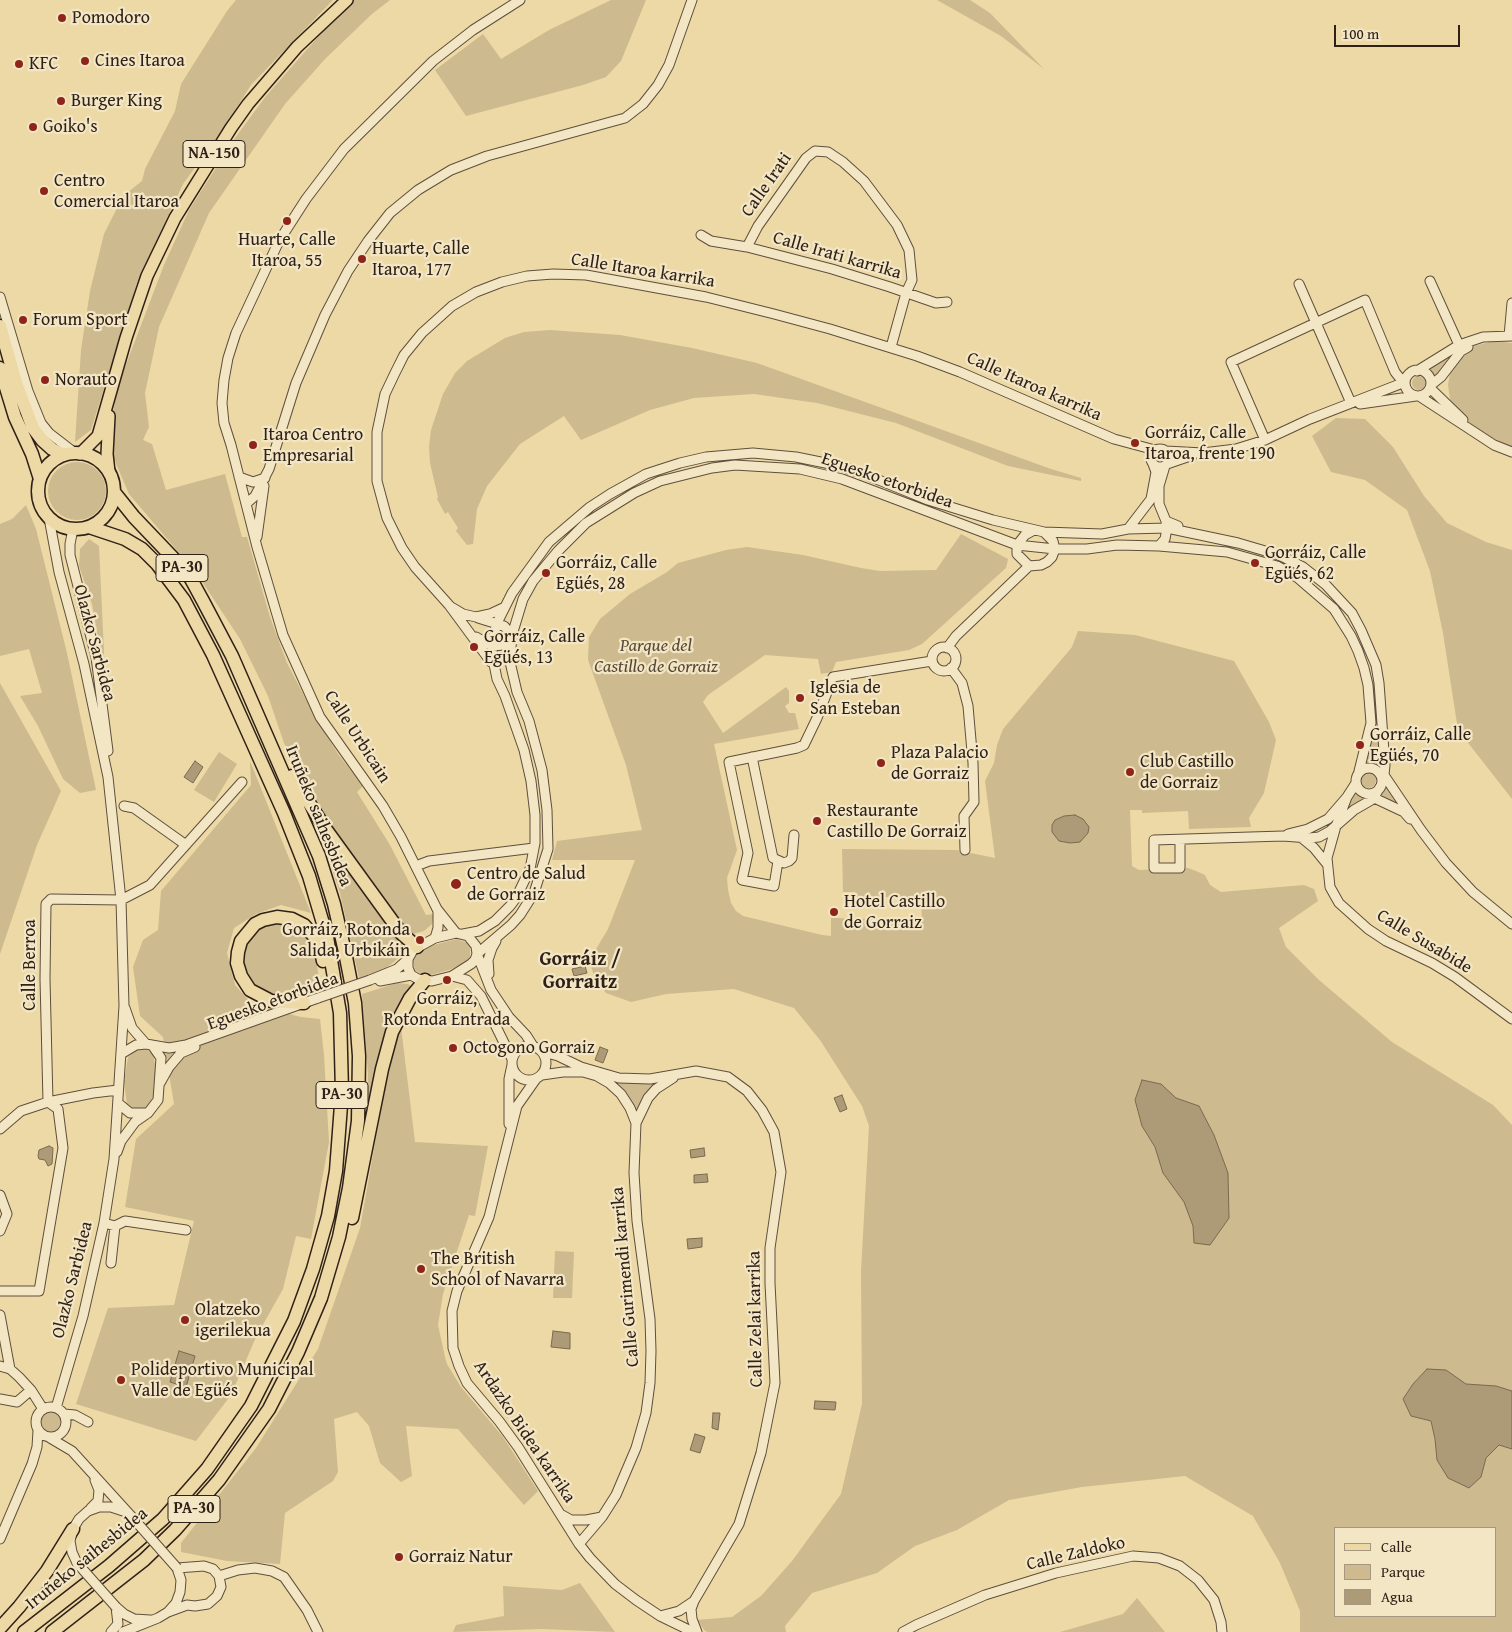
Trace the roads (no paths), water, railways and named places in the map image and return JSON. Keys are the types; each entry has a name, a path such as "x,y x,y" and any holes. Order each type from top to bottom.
{"highway":[{"path":"0,326 17,386 33,428 52,449 73,454 86,454 103,464 109,472"},
{"path":"0,368 15,417 40,479"},
{"path":"73,454 54,460 46,468 40,479 38,493 41,506 49,518 60,526 73,529"},
{"name":"PA-30","path":"109,472 114,492"},
{"path":"89,527 102,519 111,507 114,492"},
{"name":"Iruñeko saihesbidea","path":"52,1632 144,1560 175,1530 216,1484 269,1409 298,1352 321,1298 339,1237 349,1188 358,1121 359,1056 355,1003 341,932 320,856 232,656 191,579 134,517 114,492"},
{"name":"PA-30","path":"73,529 89,527"},
{"name":"Iruñeko saihesbidea","path":"24,1632 109,1566 163,1519 207,1469 251,1406 294,1321 313,1269 328,1216 339,1144 342,1092 340,1013 327,936 309,876 284,813 213,655 184,600 157,564 142,549 125,539 89,527"},
{"path":"232,656 250,684 278,749 296,784 401,933 417,947"},
{"path":"304,1003 271,1001 250,990 241,976 237,963 238,952 241,941 255,924 277,917 292,919 304,925 320,946 333,1029 339,1144"},
{"path":"298,1352 326,1301 351,1224 382,1069 392,1032 410,998 425,980"},
{"path":"61,1632 141,1568 190,1518 216,1484"},
{"path":"0,1628 47,1571 73,1529"}],"main road":[{"name":"NA-150","path":"109,397 147,276 175,218 248,104 297,47 347,0"},
{"path":"73,454 98,436 109,397"},
{"path":"109,397 110,410 107,426 109,472"}],"street":[{"name":"Calle Urbicain","path":"459,934 438,909 383,806 320,717 283,634 257,547 224,423 222,403 228,358 236,333 279,241 306,199 344,149 433,61 473,30 520,0"},
{"path":"257,547 258,521 265,478 296,383 325,315 348,271 390,213 418,190 451,170 487,156 625,118 643,104 662,79 669,65 692,0"},
{"name":"Calle Irati","path":"747,247 758,226 806,158 816,151 828,152 843,162 864,181 897,225 908,250 912,280 906,293 891,347"},
{"name":"Calle Irati karrika","path":"701,235 711,241 747,247 832,269 906,293"},
{"name":"Calle Itaroa karrika","path":"493,665 448,605 415,567 402,548 387,518 377,482 377,432 385,394 404,355 422,333 452,306 476,292 502,282 527,276 553,274 586,275 714,299 830,328 891,347 960,372 1114,439 1155,450"},
{"path":"1430,281 1459,346"},
{"path":"1299,284 1351,403"},
{"path":"906,293 936,303 947,302"},
{"path":"0,297 28,391 40,423 73,454"},
{"path":"1265,440 1231,362 1365,300 1395,372 1405,382 1409,393 1418,396 1494,445 1512,452"},
{"path":"1142,546 1131,529 1151,499 1156,472 1151,457 1155,450 1203,453 1236,449 1265,440 1335,409 1405,382 1409,374 1459,346 1483,337 1511,336 1512,303"},
{"path":"1335,409 1426,394 1461,351 1483,337"},
{"path":"1417,371 1428,374 1431,386 1464,422 1494,445"},
{"path":"1159,546 1164,538 1166,525 1159,504 1159,486 1169,456 1166,451"},
{"path":"1153,464 1159,467 1203,453"},
{"name":"Eguesko etorbidea","path":"459,934 479,931 495,921 510,906 530,869 534,848 535,815 531,781 524,750 493,665 492,646 497,623 512,593 550,542 590,507 646,474 706,457 753,454 796,457 840,466 928,500 993,520 1044,532 1102,534 1166,525 1279,555 1303,567 1326,585 1352,613 1376,665 1382,708 1386,765 1381,778"},
{"name":"Eguesko etorbidea","path":"477,954 520,915 534,894 548,849 547,810 542,770 529,721 517,692 510,662 511,638 520,607 533,581 558,551 586,523 634,493 660,481 712,468 735,465 791,468 842,479 1018,545 1055,549 1087,549 1117,545 1159,546 1227,552 1277,566 1298,578 1334,610 1351,636 1358,651 1368,685 1371,723 1359,771"},
{"path":"239,477 253,482 265,478"},
{"path":"246,504 255,496 265,478"},
{"name":"Olazko Sarbidea","path":"49,518 59,572 84,664 108,776 121,900 124,1006 121,1054"},
{"name":"Olazko Sarbidea","path":"73,529 70,554 96,657 109,757 108,776"},
{"path":"1029,566 1017,554 1018,545 1025,535 1034,530"},
{"path":"947,648 953,652 956,659 951,668 944,671 936,668 932,661 936,650 947,648 1029,566 1047,562 1052,557 1055,549 1053,541 1044,532"},
{"name":"Calle Itaroa karrika","path":"448,605 463,614 497,623"},
{"path":"476,617 490,614 505,607"},
{"path":"492,646 504,645 511,638 508,629 497,623"},
{"name":"Calle Itaroa karrika","path":"471,634 492,646"},
{"path":"778,861 774,886 742,880 748,853 729,762 797,748 804,744 833,678 932,661"},
{"path":"951,668 962,683 968,706 973,763 974,802 964,816 964,850"},
{"path":"752,757 773,858 784,863 789,862 792,858 794,835"},
{"path":"1283,836 1319,825 1334,813 1347,797 1356,783 1359,771 1370,768 1381,778 1446,863 1473,892 1512,924"},
{"path":"1362,792 1366,794 1374,793 1381,778"},
{"path":"1180,840 1283,836 1319,837 1336,826 1344,817 1373,798 1381,778"},
{"path":"121,900 150,885 242,782"},
{"path":"1356,783 1362,792 1404,812 1421,830"},
{"path":"1336,826 1347,797"},
{"path":"124,806 134,808 186,845"},
{"name":"Calle Susabide","path":"1336,826 1327,864 1330,887 1339,903 1368,929 1386,941 1432,963 1455,977 1512,1019"},
{"path":"1302,838 1314,848 1327,864"},
{"path":"416,866 429,862 534,848"},
{"name":"Calle Berroa","path":"48,1102 46,904 51,899 121,900"},
{"path":"435,938 439,918 438,909"},
{"path":"491,990 488,960 492,948 502,933"},
{"path":"477,954 471,964 452,976 432,981 418,979 412,975 408,968 408,959 417,947 435,938 459,934 468,936 476,946 477,954 491,990 509,1017 533,1046 546,1056 546,1066 539,1077"},
{"name":"Eguesko etorbidea","path":"160,1083 169,1067 182,1053 370,982 396,969 408,959"},
{"name":"Eguesko etorbidea","path":"370,982 412,975"},
{"path":"452,976 467,980 481,996 512,1062 513,1070 520,1078 525,1080 563,1072 583,1072 596,1076 609,1083 621,1094 630,1108 636,1123"},
{"name":"Eguesko etorbidea","path":"149,1045 169,1048 186,1045 304,1003 318,1001"},
{"name":"Olazko Sarbidea","path":"124,1006 132,1028 149,1045"},
{"path":"136,1045 149,1045 161,1058 160,1083 158,1100 148,1113 130,1113 118,1103 121,1054 136,1045"},
{"path":"512,1062 514,1054 522,1047 533,1046"},
{"name":"Calle Zelai karrika","path":"543,1052 558,1056 581,1067 619,1078 650,1079 696,1071 728,1077 747,1091 762,1110 774,1132 782,1172 770,1248 775,1383 761,1453 739,1524 694,1601"},
{"name":"Ardazko Bidea karrika","path":"509,1138 509,1079 512,1062"},
{"name":"Calle Gurimendi karrika","path":"579,1544 602,1517 616,1495 636,1448 646,1413 650,1383 650,1319 637,1221 634,1173 636,1123 648,1098 656,1089 680,1074"},
{"name":"Ardazko Bidea karrika","path":"539,1077 517,1106 489,1217 482,1238 463,1277 452,1311 454,1348 459,1366 467,1383 518,1447 579,1544 590,1558 615,1584 660,1616 693,1632"},
{"path":"0,1130 20,1111 48,1102 118,1090"},
{"path":"0,1291 39,1291 63,1148 58,1109 48,1102"},
{"name":"Olazko Sarbidea","path":"60,1411 104,1223 114,1159 118,1103"},
{"name":"Olazko Sarbidea","path":"114,1159 121,1142 135,1122 148,1113"},
{"path":"0,1194 7,1214 0,1231"},
{"path":"104,1223 115,1226 125,1221 186,1230"},
{"path":"112,1263 115,1226"},
{"path":"0,1315 10,1368 31,1390 43,1409"},
{"path":"0,1366 10,1368"},
{"path":"0,1400 17,1402 31,1390"},
{"path":"0,1539 38,1447 36,1421 40,1412 43,1409 52,1407 88,1422 74,1420 66,1425 60,1435 50,1438 38,1447"},
{"path":"60,1411 66,1425 67,1438 72,1451"},
{"path":"38,1430 46,1437 72,1451 177,1568 181,1580 180,1592 176,1602 168,1612"},
{"path":"94,1475 99,1490 98,1502 79,1519 73,1529 70,1541 72,1552 77,1563 124,1614 134,1619 158,1618"},
{"path":"88,1511 99,1507 111,1506 122,1510 132,1517"},
{"path":"561,1515 571,1520 602,1517"},
{"name":"Calle Zaldoko","path":"904,1632 985,1595 1047,1575 1133,1556 1159,1558 1180,1566 1198,1580 1214,1600 1222,1632"},
{"path":"123,1632 187,1605 208,1604 217,1596 221,1587 219,1576 213,1569 204,1566 177,1568"},
{"path":"219,1576 238,1570 255,1568 272,1571 284,1577 318,1632"},
{"path":"660,1616 678,1611 694,1601"},
{"path":"694,1601 691,1609 692,1619 697,1632"},
{"path":"111,1632 118,1624 116,1607"}],"water":[{"path":"195,761 203,767 193,783 184,777"},
{"path":"1075,815 1083,819 1089,827 1088,833 1080,842 1059,841 1052,832 1052,825 1055,820 1064,816"},
{"path":"585,966 587,973 574,976 572,969"},
{"path":"600,1047 608,1050 603,1063 595,1060"},
{"path":"1142,1080 1161,1084 1176,1098 1199,1106 1214,1135 1228,1173 1229,1218 1210,1245 1194,1243 1193,1226 1184,1202 1163,1173 1155,1147 1142,1126 1135,1100"},
{"path":"842,1095 847,1109 840,1112 834,1098"},
{"path":"49,1146 53,1148 52,1164 48,1166 45,1160 39,1159 38,1156 39,1150"},
{"path":"704,1148 705,1156 691,1158 690,1150"},
{"path":"707,1174 708,1182 694,1183 694,1175"},
{"path":"702,1238 702,1247 688,1249 687,1239"},
{"path":"553,1331 570,1333 570,1349 551,1347"},
{"path":"179,1351 195,1356 186,1387 170,1382"},
{"path":"1427,1369 1446,1370 1466,1384 1496,1386 1512,1391 1512,1449 1499,1445 1486,1458 1481,1477 1469,1488 1448,1478 1437,1460 1431,1421 1411,1416 1403,1399 1413,1384"},
{"path":"815,1401 836,1402 835,1410 814,1409"},
{"path":"713,1413 720,1413 718,1430 712,1428"},
{"path":"695,1434 705,1437 700,1453 690,1450"}],"place":[{"name":"Pomodoro","path":"62,18"},
{"name":"Cines Itaroa","path":"85,61"},
{"name":"KFC","path":"19,64"},
{"name":"Burger King","path":"61,101"},
{"name":"Goiko's","path":"33,127"},
{"name":"Centro Comercial Itaroa","path":"44,191"},
{"name":"Huarte, Calle Itaroa, 55","path":"287,221"},
{"name":"Huarte, Calle Itaroa, 177","path":"362,259"},
{"name":"Forum Sport","path":"23,320"},
{"name":"Norauto","path":"45,380"},
{"name":"Gorráiz, Calle Itaroa, frente 190","path":"1135,443"},
{"name":"Itaroa Centro Empresarial","path":"253,445"},
{"name":"Gorráiz, Calle Egüés, 62","path":"1255,563"},
{"name":"Gorráiz, Calle Egüés, 28","path":"546,573"},
{"name":"Gorráiz, Calle Egüés, 13","path":"474,647"},
{"name":"Iglesia de San Esteban","path":"800,698"},
{"name":"Gorráiz, Calle Egüés, 70","path":"1360,745"},
{"name":"Plaza Palacio de Gorraiz","path":"881,763"},
{"name":"Club Castillo de Gorraiz","path":"1130,772"},
{"name":"Restaurante Castillo De Gorraiz","path":"817,821"},
{"name":"Centro de Salud de Gorraiz","path":"456,884"},
{"name":"Hotel Castillo de Gorraiz","path":"834,912"},
{"name":"Gorráiz, Rotonda Salida, Urbikáin","path":"420,940"},
{"name":"Gorráiz, Rotonda Entrada","path":"447,980"},
{"name":"Octogono Gorraiz","path":"453,1048"},
{"name":"The British School of Navarra","path":"421,1269"},
{"name":"Olatzeko igerilekua","path":"185,1320"},
{"name":"Polideportivo Municipal Valle de Egüés","path":"121,1380"},
{"name":"Gorraiz Natur","path":"399,1557"}],"district":[{"name":"Gorráiz / Gorraitz","path":"580,972"}],"park label":[{"name":"Parque del Castillo de Gorraiz","path":"656,656"}]}
